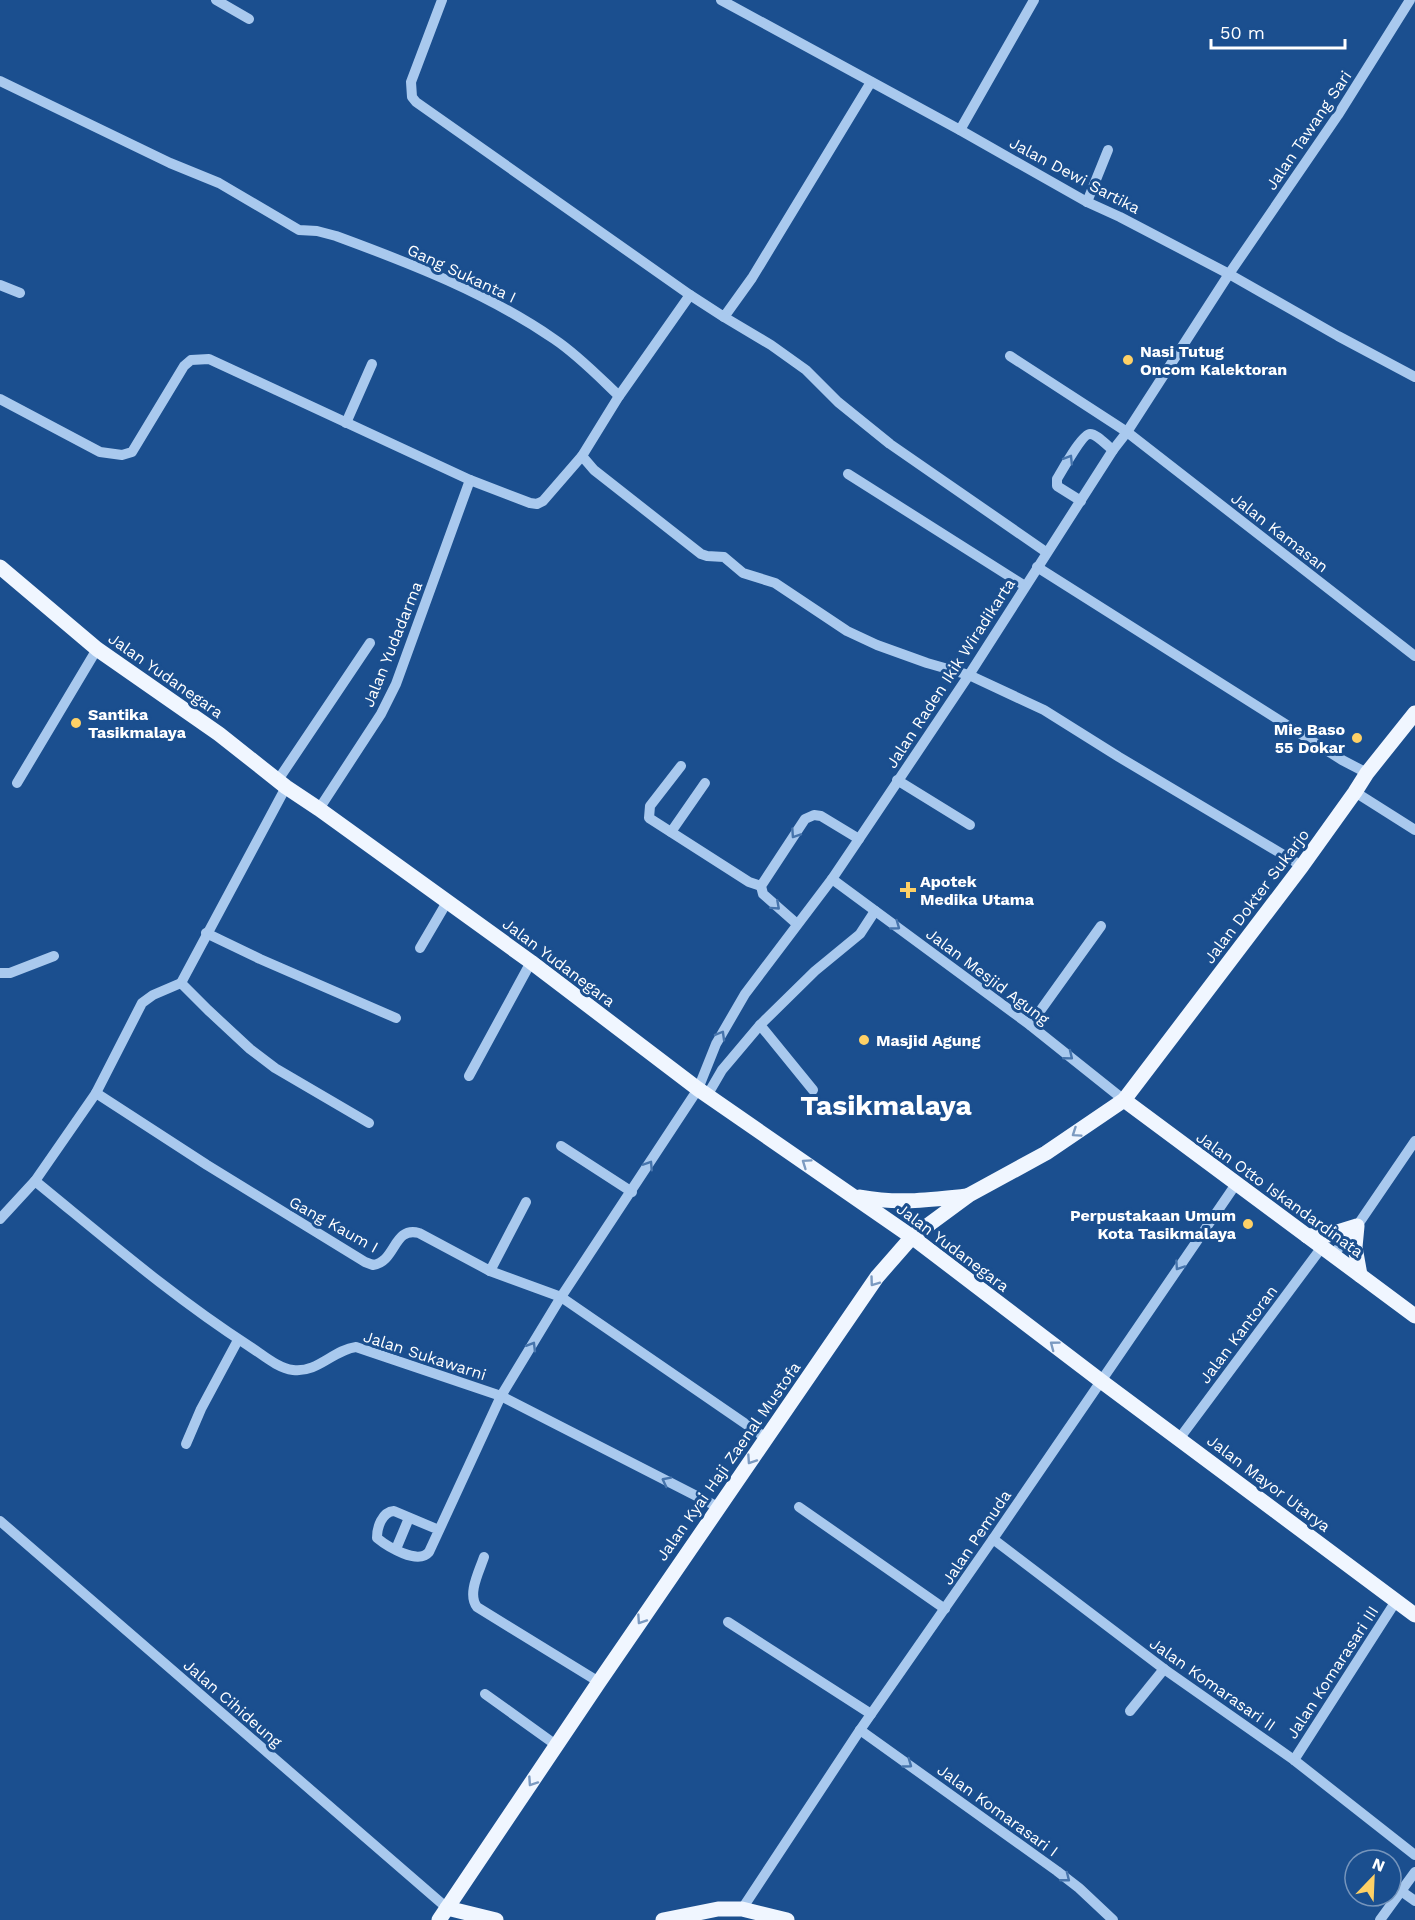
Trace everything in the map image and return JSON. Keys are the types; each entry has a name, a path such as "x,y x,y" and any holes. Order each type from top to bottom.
{"main road":[{"name":"Jalan Yudanegara","path":"0,567 97,649 219,734 282,783 531,962 703,1092 912,1238 1101,1381"},
{"name":"Jalan Dokter Sukarjo","path":"1124,1100 1302,866 1356,792 1367,773 1415,713"},
{"name":"Jalan Otto Iskandardinata","path":"1124,1100 1415,1316"},
{"name":"Jalan Kyai Haji Zaenal Mustofa","path":"443,1914 598,1682 877,1277 912,1238 969,1196 1046,1154 1124,1100"},
{"path":"854,1196 883,1202 912,1202 969,1196"},
{"path":"1307,1236 1328,1235 1357,1226 1355,1247 1360,1275"},
{"name":"Jalan Mayor Utarya","path":"1101,1381 1408,1606"},
{"path":"663,1920 718,1909 742,1909 787,1920"},
{"path":"443,1914 496,1920"}],"street":[{"path":"216,0 249,19"},
{"path":"442,0 411,82 412,97 416,102 690,295 771,345 806,370 838,402 890,444 1046,552"},
{"name":"Jalan Dewi Sartika","path":"721,0 1087,201 1229,274 1415,377"},
{"path":"960,130 1034,0"},
{"name":"Jalan Tawang Sari","path":"1229,274 1338,114 1410,0"},
{"name":"Gang Sukanta I","path":"0,81 170,163 219,183 299,230 317,231 336,236 475,292 513,312 556,340 619,396"},
{"path":"724,317 752,278 871,82"},
{"path":"1087,201 1108,150"},
{"name":"Jalan Raden Ikik Wiradikarta","path":"703,1092 716,1044 745,994 832,879 859,839 969,675 1046,552 1229,274"},
{"path":"0,285 20,293"},
{"path":"0,399 100,452 122,455 132,452 184,366 191,360 209,359 470,480 537,504 543,501 582,456 619,396 690,295"},
{"name":"Jalan Kamasan","path":"1010,356 1127,432 1415,656"},
{"path":"346,423 372,364"},
{"path":"1081,501 1057,486 1057,479 1079,443 1085,435 1095,435 1113,450"},
{"path":"582,456 594,470 701,554 724,557 743,573 775,583 847,631 877,645 969,675 1044,710 1302,866"},
{"path":"848,474 1025,586"},
{"name":"Jalan Yudadarma","path":"319,808 381,714 396,684 470,480"},
{"path":"1037,567 1341,760 1367,773"},
{"path":"0,1219 35,1181 96,1093 142,1003 153,995 181,983 282,783 370,643"},
{"path":"17,783 97,649"},
{"path":"681,766 650,806 649,818 748,882 761,885"},
{"path":"897,780 970,825"},
{"path":"671,832 705,783"},
{"path":"1356,792 1415,830"},
{"path":"797,924 763,894 761,885 809,816 814,814 821,816 859,839"},
{"name":"Jalan Mesjid Agung","path":"832,879 1030,1025 1124,1100"},
{"path":"420,948 447,902"},
{"path":"439,1530 389,1511 384,1514 377,1531 377,1538 418,1558 426,1557 439,1530 501,1396 561,1297 632,1192 703,1092 760,1025 814,971 860,934 875,911"},
{"path":"1030,1025 1101,926"},
{"path":"206,933 396,1018"},
{"path":"0,973 10,973 54,956"},
{"path":"469,1076 531,962"},
{"path":"181,983 250,1049 275,1068 369,1124"},
{"path":"760,1025 813,1090"},
{"name":"Gang Kaum I","path":"96,1093 364,1262 373,1265 380,1264 401,1236 412,1231 490,1271 561,1297 766,1438"},
{"name":"Jalan Kantoran","path":"1179,1439 1327,1251 1357,1226 1415,1141"},
{"path":"561,1146 632,1192"},
{"name":"Jalan Sukawarni","path":"35,1181 176,1296 273,1362 291,1370 307,1370 345,1349 356,1347 501,1396 718,1508"},
{"name":"Jalan Pemuda","path":"742,1909 860,1730 1236,1184"},
{"path":"490,1271 526,1202"},
{"path":"186,1444 201,1409 238,1340"},
{"path":"799,1507 945,1609"},
{"path":"396,1549 409,1518"},
{"name":"Jalan Cihideung","path":"0,1521 443,1914"},
{"name":"Jalan Komarasari II","path":"993,1539 1164,1669 1294,1760 1415,1855"},
{"path":"484,1557 474,1591 474,1603 477,1607 598,1682"},
{"name":"Jalan Komarasari III","path":"1294,1760 1408,1606"},
{"path":"728,1622 871,1714"},
{"path":"1130,1711 1164,1669"},
{"path":"485,1694 556,1745"},
{"name":"Jalan Komarasari I","path":"860,1730 1057,1871 1113,1920"},
{"path":"1403,1888 1415,1872"}],"place":[{"name":"Nasi Tutug Oncom Kalektoran","path":"1128,360"},
{"name":"Santika Tasikmalaya","path":"76,723"},
{"name":"Mie Baso 55 Dokar","path":"1357,738"},
{"name":"Apotek Medika Utama","path":"908,890"},
{"name":"Masjid Agung","path":"864,1040"},
{"name":"Perpustakaan Umum Kota Tasikmalaya","path":"1248,1224"}],"district":[{"name":"Tasikmalaya","path":"886,1105"}]}
